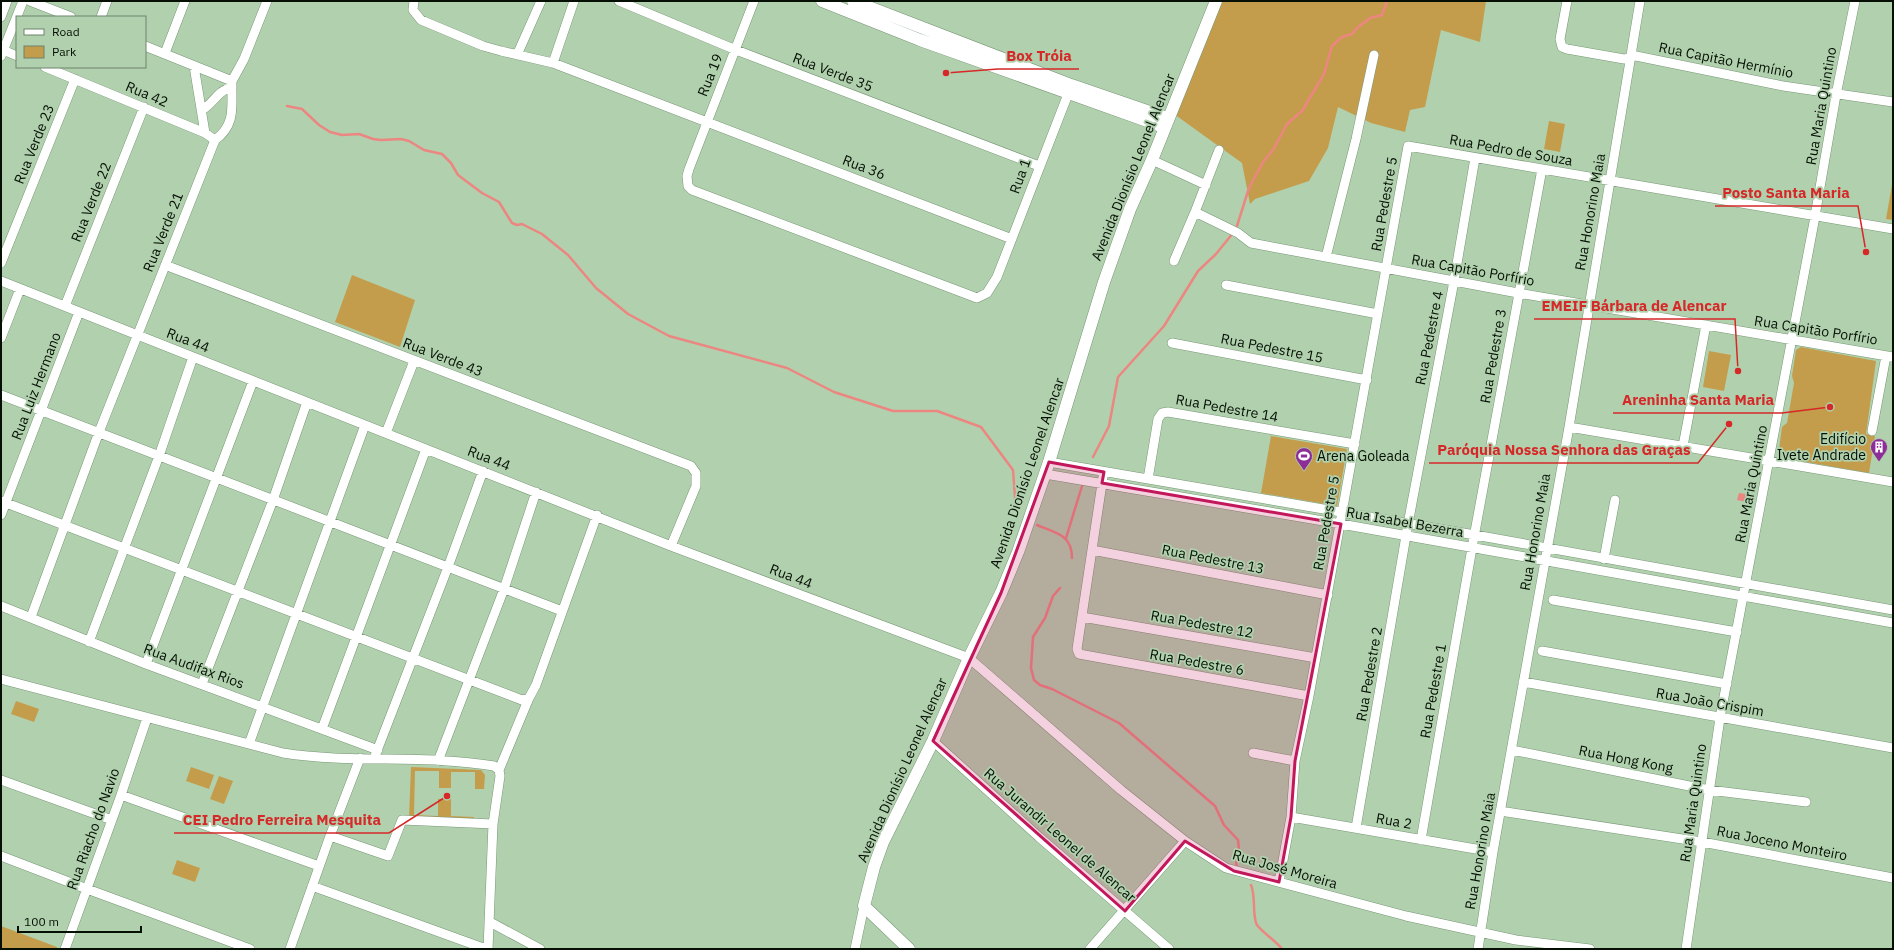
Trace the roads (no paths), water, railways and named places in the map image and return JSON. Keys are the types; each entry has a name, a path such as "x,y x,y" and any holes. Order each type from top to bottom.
{"street":[{"path":"1,17 8,1"},
{"path":"17,16 23,1"},
{"path":"30,1 68,16"},
{"path":"101,16 107,1"},
{"path":"165,53 186,1"},
{"path":"202,110 210,105 223,89 232,84 244,59 267,1"},
{"name":"Rua 36","path":"414,1 413,10 421,20 483,46 553,62 1012,239"},
{"path":"517,54 541,1"},
{"path":"553,62 574,1"},
{"name":"Rua Verde 35","path":"619,1 736,50 1039,166"},
{"name":"Rua 19","path":"754,1 736,50 706,122 687,176 688,186 692,190 717,200 977,298 987,293 997,277"},
{"path":"822,1 920,40 1070,89 1166,123"},
{"path":"853,1 1070,89"},
{"name":"Avenida Dionísio Leonel Alencar","path":"855,949 864,906 877,858 933,740 969,658 1001,593 1018,552 1047,468 1104,282 1130,209 1152,160 1216,1"},
{"name":"Rua Capitão Hermínio","path":"1567,1 1560,39 1562,47 1567,49 1624,59 1636,56 1783,86 1893,102"},
{"name":"Rua Honorino Maia","path":"1478,949 1500,811 1569,427 1588,304 1640,1"},
{"name":"Rua Maria Quintino","path":"1686,949 1726,684 1792,341 1836,94 1855,1"},
{"path":"16,18 2,52 16,56"},
{"path":"146,46 165,53 232,84"},
{"path":"1326,257 1356,138 1374,55"},
{"path":"194,66 205,133"},
{"name":"Rua 42","path":"48,68 205,133 215,140"},
{"name":"Rua Verde 23","path":"1,263 75,79"},
{"name":"Rua Verde 21","path":"31,617 99,432 215,140 224,134 230,120 232,110 232,84"},
{"name":"Rua 1","path":"997,277 1070,89"},
{"name":"Rua Verde 22","path":"65,306 144,107"},
{"name":"Rua Pedro de Souza","path":"1408,146 1893,229"},
{"name":"Rua Pedestre 5","path":"1279,882 1291,817 1295,761 1310,696 1408,146"},
{"path":"1174,261 1219,150"},
{"name":"Rua Pedestre 4","path":"1408,524 1454,281 1475,158"},
{"path":"1152,160 1206,185"},
{"name":"Rua Pedestre 3","path":"1472,548 1542,169"},
{"name":"Rua Capitão Porfírio","path":"1195,212 1237,232 1252,243 1518,293 1889,357"},
{"name":"Rua Verde 43","path":"165,265 414,361 686,463 693,468 696,473 696,486 671,546"},
{"name":"Rua 44","path":"1,281 597,515 671,546 969,658"},
{"path":"1226,285 1378,314"},
{"path":"1,338 20,289"},
{"name":"Rua Luiz Hermano","path":"1,515 3,502 79,312"},
{"path":"1683,446 1706,325"},
{"name":"Rua Pedestre 15","path":"1172,343 1367,380"},
{"path":"89,642 159,456 193,357"},
{"path":"1872,432 1889,357"},
{"path":"386,433 414,361"},
{"path":"146,664 216,477 254,381"},
{"path":"1,395 562,611"},
{"path":"202,684 239,592 307,402"},
{"name":"Rua Pedestre 14","path":"1148,479 1159,415 1168,412 1355,444"},
{"path":"249,744 366,424"},
{"path":"1569,427 1893,482"},
{"path":"322,729 426,448"},
{"name":"Rua Isabel Bezerra","path":"1047,468 1104,472 1148,479 1474,535 1746,585 1893,610"},
{"name":"Rua Isabel Bezerra","path":"1047,468 1102,483 1893,623"},
{"path":"376,754 448,567 482,471"},
{"path":"1082,617 1104,472"},
{"path":"438,761 504,589 536,492"},
{"path":"1604,559 1614,500"},
{"path":"3,502 469,681 522,700 529,698"},
{"path":"312,886 487,949 490,922 493,824 499,770 529,698 536,685 597,515"},
{"name":"Rua Pedestre 2","path":"1356,828 1408,524"},
{"name":"Rua Pedestre 1","path":"1421,840 1472,548"},
{"name":"Rua Pedestre 13","path":"1092,550 1328,595"},
{"path":"1642,578 1645,566"},
{"path":"1785,604 1787,592"},
{"path":"1818,610 1820,597"},
{"path":"1553,600 1737,632"},
{"name":"Rua Audifax Rios","path":"1,606 146,664 322,729 376,754"},
{"name":"Rua Pedestre 6","path":"1082,617 1077,648 1080,655 1310,696"},
{"name":"Rua Pedestre 12","path":"1082,617 1316,658"},
{"path":"1542,652 1726,684"},
{"name":"Rua José Moreira","path":"969,658 1121,790 1185,841 1219,865 1234,871 1394,913 1480,933 1516,940 1590,949"},
{"path":"1,679 147,718 302,756 360,758 376,754 490,765 499,770"},
{"name":"Rua João Crispim","path":"1523,682 1893,748"},
{"name":"Rua Riacho do Navio","path":"64,949 121,795 147,718"},
{"name":"Rua Jurandir Leonel de Alencar","path":"933,740 1039,838 1169,949"},
{"name":"Rua Hong Kong","path":"1512,750 1709,790 1806,802"},
{"path":"1253,753 1295,761"},
{"path":"290,949 319,866 360,758"},
{"path":"1,780 112,820"},
{"path":"121,795 319,866"},
{"name":"Rua Joceno Monteiro","path":"1500,811 1702,842 1893,878"},
{"name":"Rua 2","path":"1291,817 1493,852"},
{"path":"330,836 388,856 402,820 493,824"},
{"path":"1090,949 1185,841"},
{"path":"1,856 250,949"},
{"path":"864,906 909,949"},
{"path":"490,922 540,949"}],"waterway":[{"path":"1236,229 1249,188 1263,162 1273,150 1287,124 1302,111 1324,74 1332,46 1342,37 1352,34 1370,18 1382,15 1387,1"},
{"path":"287,106 302,109 319,125 330,132 342,135 359,134 381,140 401,139 409,141 424,150 442,154 451,163 458,175 482,193 499,202 512,223 517,225 522,224 542,234 568,255 596,288 628,314 669,336 787,368 834,392 893,411 937,411 981,427 1013,470 1016,511"},
{"path":"1093,457 1109,426 1118,377 1164,326 1198,271 1216,254 1233,233"},
{"path":"1066,538 1082,486"},
{"path":"1037,525 1066,539 1071,550 1072,558"},
{"path":"1060,588 1053,596 1045,618 1033,637 1031,668 1034,680 1040,685 1052,689 1119,723 1215,806 1224,825 1238,840 1239,850 1236,864 1238,868"},
{"path":"1251,885 1257,925 1282,949"}],"place":[{"name":"Box Tróia","path":"946,73"},
{"name":"Posto Santa Maria","path":"1866,252"},
{"name":"EMEIF Bárbara de Alencar","path":"1738,371"},
{"name":"Areninha Santa Maria","path":"1830,407"},
{"name":"Paróquia Nossa Senhora das Graças","path":"1729,424"},
{"name":"Edifício Ivete Andrade","path":"1879,462"},
{"name":"Arena Goleada","path":"1304,471"},
{"name":"CEI Pedro Ferreira Mesquita","path":"447,796"}]}
